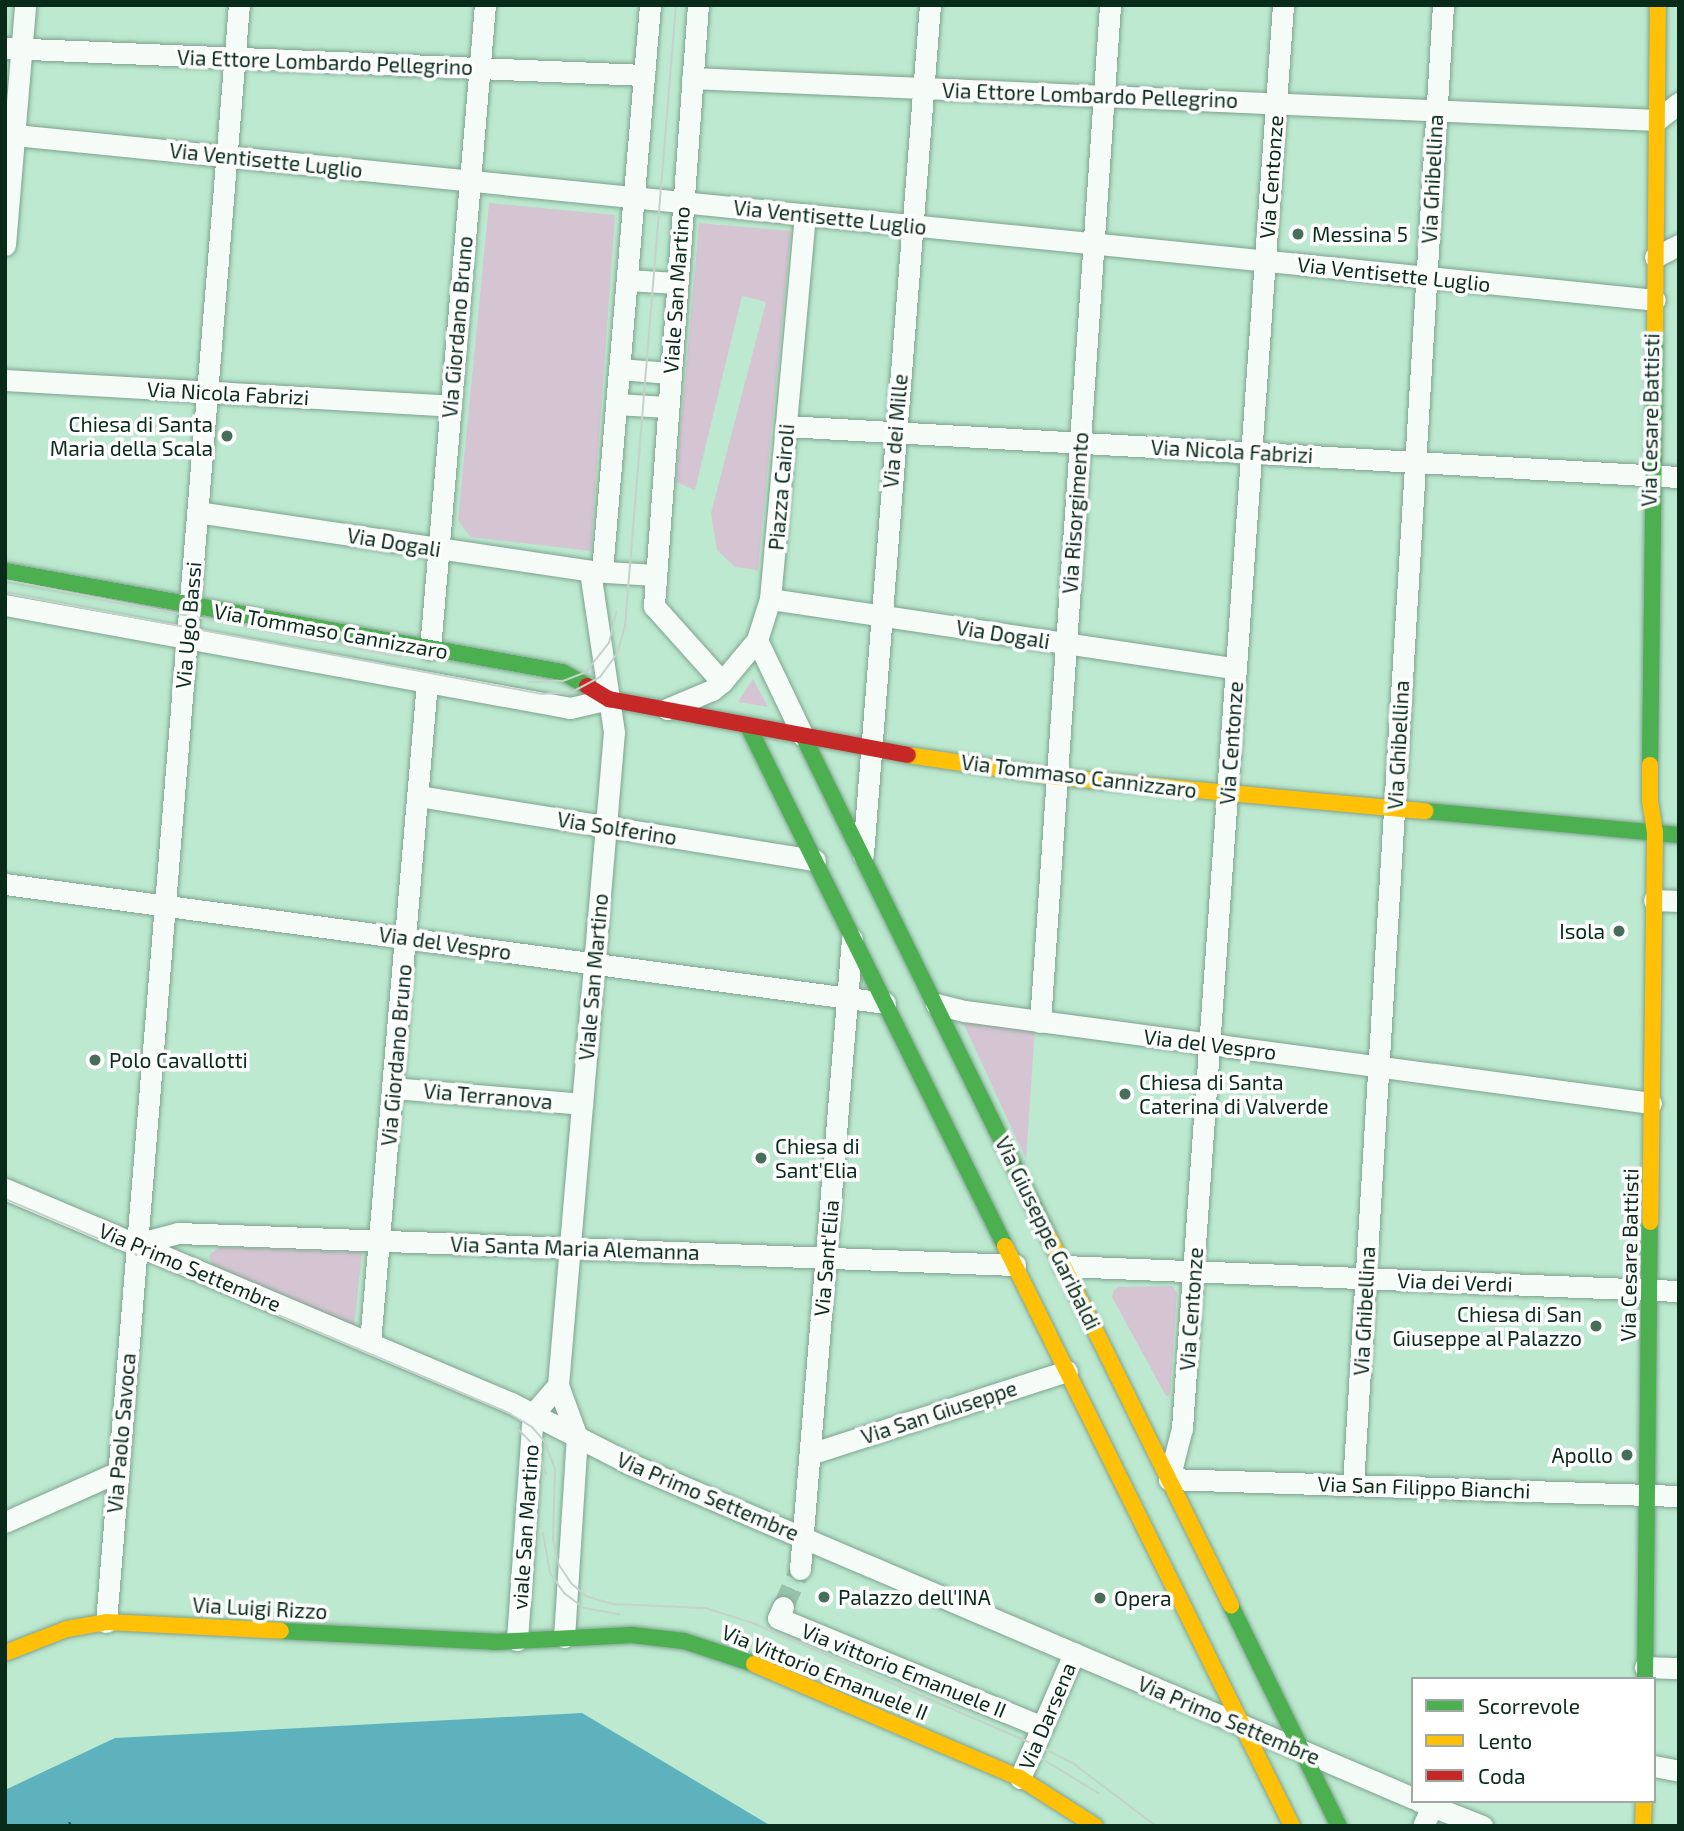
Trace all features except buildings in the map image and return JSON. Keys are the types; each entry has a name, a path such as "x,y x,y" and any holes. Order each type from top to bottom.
{"street":[{"path":"5,245 13,48 25,5"},
{"name":"Via Ugo Bassi","path":"137,1244 239,5"},
{"name":"Via Giordano Bruno","path":"430,649 485,5"},
{"name":"Viale San Martino","path":"558,1385 614,732 596,571 616,404 650,5"},
{"name":"Viale San Martino","path":"698,5 654,606 722,682"},
{"name":"Via dei Mille","path":"863,856 869,748 930,5"},
{"name":"Via Risorgimento","path":"1040,1022 1110,5"},
{"name":"Via Centonze","path":"1169,1479 1182,1428 1283,5"},
{"name":"Via Ghibellina","path":"1353,1485 1443,5"},
{"name":"Via Cesare Battisti","path":"1658,5 1670,110"},
{"path":"1674,43 1675,5"},
{"name":"Via Ettore Lombardo Pellegrino","path":"13,48 644,75"},
{"name":"Via Cesare Battisti","path":"1645,1673 1655,833 1650,801 1668,480 1670,110 1674,69"},
{"name":"Via Ettore Lombardo Pellegrino","path":"692,78 1436,110 1670,110"},
{"name":"Via Ventisette Luglio","path":"10,134 1655,300"},
{"name":"Piazza Cairoli","path":"664,709 712,690 722,682 757,640 771,599 806,215"},
{"name":"Via Cesare Battisti","path":"1668,480 1655,300 1669,250"},
{"path":"626,280 676,284"},
{"path":"619,369 670,373"},
{"name":"Via Nicola Fabrizi","path":"5,380 451,406"},
{"path":"616,404 667,407"},
{"name":"Via Nicola Fabrizi","path":"786,426 1415,462 1668,480"},
{"name":"Via Dogali","path":"197,512 596,571 655,575"},
{"name":"Via Tommaso Cannizzaro","path":"5,571 562,672 609,699 869,748 1057,776 1679,835"},
{"name":"Via Dogali","path":"771,599 1236,669"},
{"name":"Via Tommaso Cannizzaro","path":"5,606 570,708 609,699"},
{"name":"Via Giuseppe Garibaldi","path":"757,640 1339,1826"},
{"name":"Via Giordano Bruno","path":"370,1343 427,682"},
{"name":"Via Giuseppe Garibaldi","path":"748,726 1292,1826"},
{"name":"Via Solferino","path":"419,796 814,860"},
{"name":"Via Cesare Battisti","path":"1655,833 1667,802"},
{"name":"Via del Vespro","path":"5,884 849,996 885,1003"},
{"path":"1654,900 1679,901"},
{"name":"Via Sant'Elia","path":"800,1569 852,937"},
{"name":"Via del Vespro","path":"936,1004 1040,1022 1651,1103"},
{"name":"Via Terranova","path":"393,1088 582,1104"},
{"name":"Via Primo Settembre","path":"5,1189 533,1414 628,1463 1303,1750 1411,1803"},
{"name":"Via Santa Maria Alemanna","path":"137,1244 178,1233 1015,1265"},
{"name":"Via Paolo Savoca","path":"106,1622 137,1244"},
{"name":"Via dei Verdi","path":"1064,1266 1679,1291"},
{"name":"Via San Giuseppe","path":"810,1454 1067,1371"},
{"path":"533,1414 558,1385 577,1437 564,1637"},
{"name":"viale San Martino","path":"517,1640 533,1414"},
{"path":"5,1522 118,1472"},
{"name":"Via San Filippo Bianchi","path":"1169,1479 1679,1496"},
{"name":"Via vittorio Emanuele II","path":"783,1607 778,1618 1042,1727"},
{"name":"Via Luigi Rizzo","path":"5,1653 67,1629 106,1622 495,1642 517,1640"},
{"name":"Via Vittorio Emanuele II","path":"517,1640 645,1636 703,1645 774,1672 1020,1778 1063,1803 1095,1826"},
{"name":"Via Darsena","path":"1020,1778 1074,1653"},
{"path":"1645,1673 1679,1668"},
{"path":"1656,1766 1679,1770"},
{"path":"1643,1826 1644,1803"},
{"name":"Via Primo Settembre","path":"1422,1808 1482,1826"}],"shaded area":[{"path":"489,203 615,215 591,551 471,537 458,521"},
{"path":"699,223 791,231 758,570 735,567 717,550 711,513 766,302 742,296 695,490 676,482"},
{"path":"753,679 768,707 738,702"},
{"path":"961,1018 1035,1028 1026,1159"},
{"path":"220,1247 362,1252 354,1328 212,1266 209,1255"},
{"path":"1172,1286 1177,1293 1170,1395 1166,1396 1112,1297 1114,1290 1119,1287"}],"water":[{"path":"582,1713 771,1826 5,1826 5,1790 115,1738"}],"ferry route":[{"path":"69,1822 71,1826"}],"tunnel":[{"path":"783,1607 800,1569"}],"tram line":[{"path":"5,593 542,694 572,692 600,677 617,654 625,626 676,5"},
{"path":"5,580 401,657"},
{"path":"528,682 563,681 586,672 609,643 616,612"},
{"path":"5,1199 507,1412 532,1427 545,1442 555,1469 553,1540 559,1565 572,1584 586,1596 612,1604 705,1608 750,1622 1047,1750 1074,1764 1156,1826"},
{"path":"517,1428 537,1449 546,1474"},
{"path":"543,1533 550,1573 564,1593 584,1608 619,1614"},
{"path":"1036,1755 1098,1793"}],"traffic: fast":[{"path":"1650,765 1655,334"},
{"path":"5,571 562,672 587,686"},
{"path":"748,726 1005,1246"},
{"path":"803,736 1049,1237"},
{"path":"1425,811 1679,835"},
{"path":"1645,1677 1650,1222"},
{"path":"1231,1606 1339,1826"},
{"path":"281,1631 495,1642 632,1635 684,1641 754,1664"}],"traffic: slow":[{"path":"1655,334 1658,5"},
{"path":"908,755 1057,777 1425,811"},
{"path":"1650,765 1650,801 1655,833 1650,1222"},
{"path":"1049,1237 1231,1606"},
{"path":"1005,1246 1292,1826"},
{"path":"5,1653 67,1629 106,1622 281,1631"},
{"path":"754,1664 1020,1778 1095,1826"},
{"path":"1643,1826 1644,1803"}],"traffic: jam":[{"path":"587,686 609,699 908,755"}],"place":[{"name":"Messina 5","path":"1298,234"},
{"name":"Chiesa di Santa Maria della Scala","path":"227,436"},
{"name":"Isola","path":"1619,931"},
{"name":"Polo Cavallotti","path":"95,1060"},
{"name":"Chiesa di Santa Caterina di Valverde","path":"1125,1094"},
{"name":"Chiesa di Sant'Elia","path":"761,1158"},
{"name":"Chiesa di San Giuseppe al Palazzo","path":"1596,1326"},
{"name":"Apollo","path":"1627,1455"},
{"name":"Palazzo dell'INA","path":"824,1597"},
{"name":"Opera","path":"1100,1598"}]}
